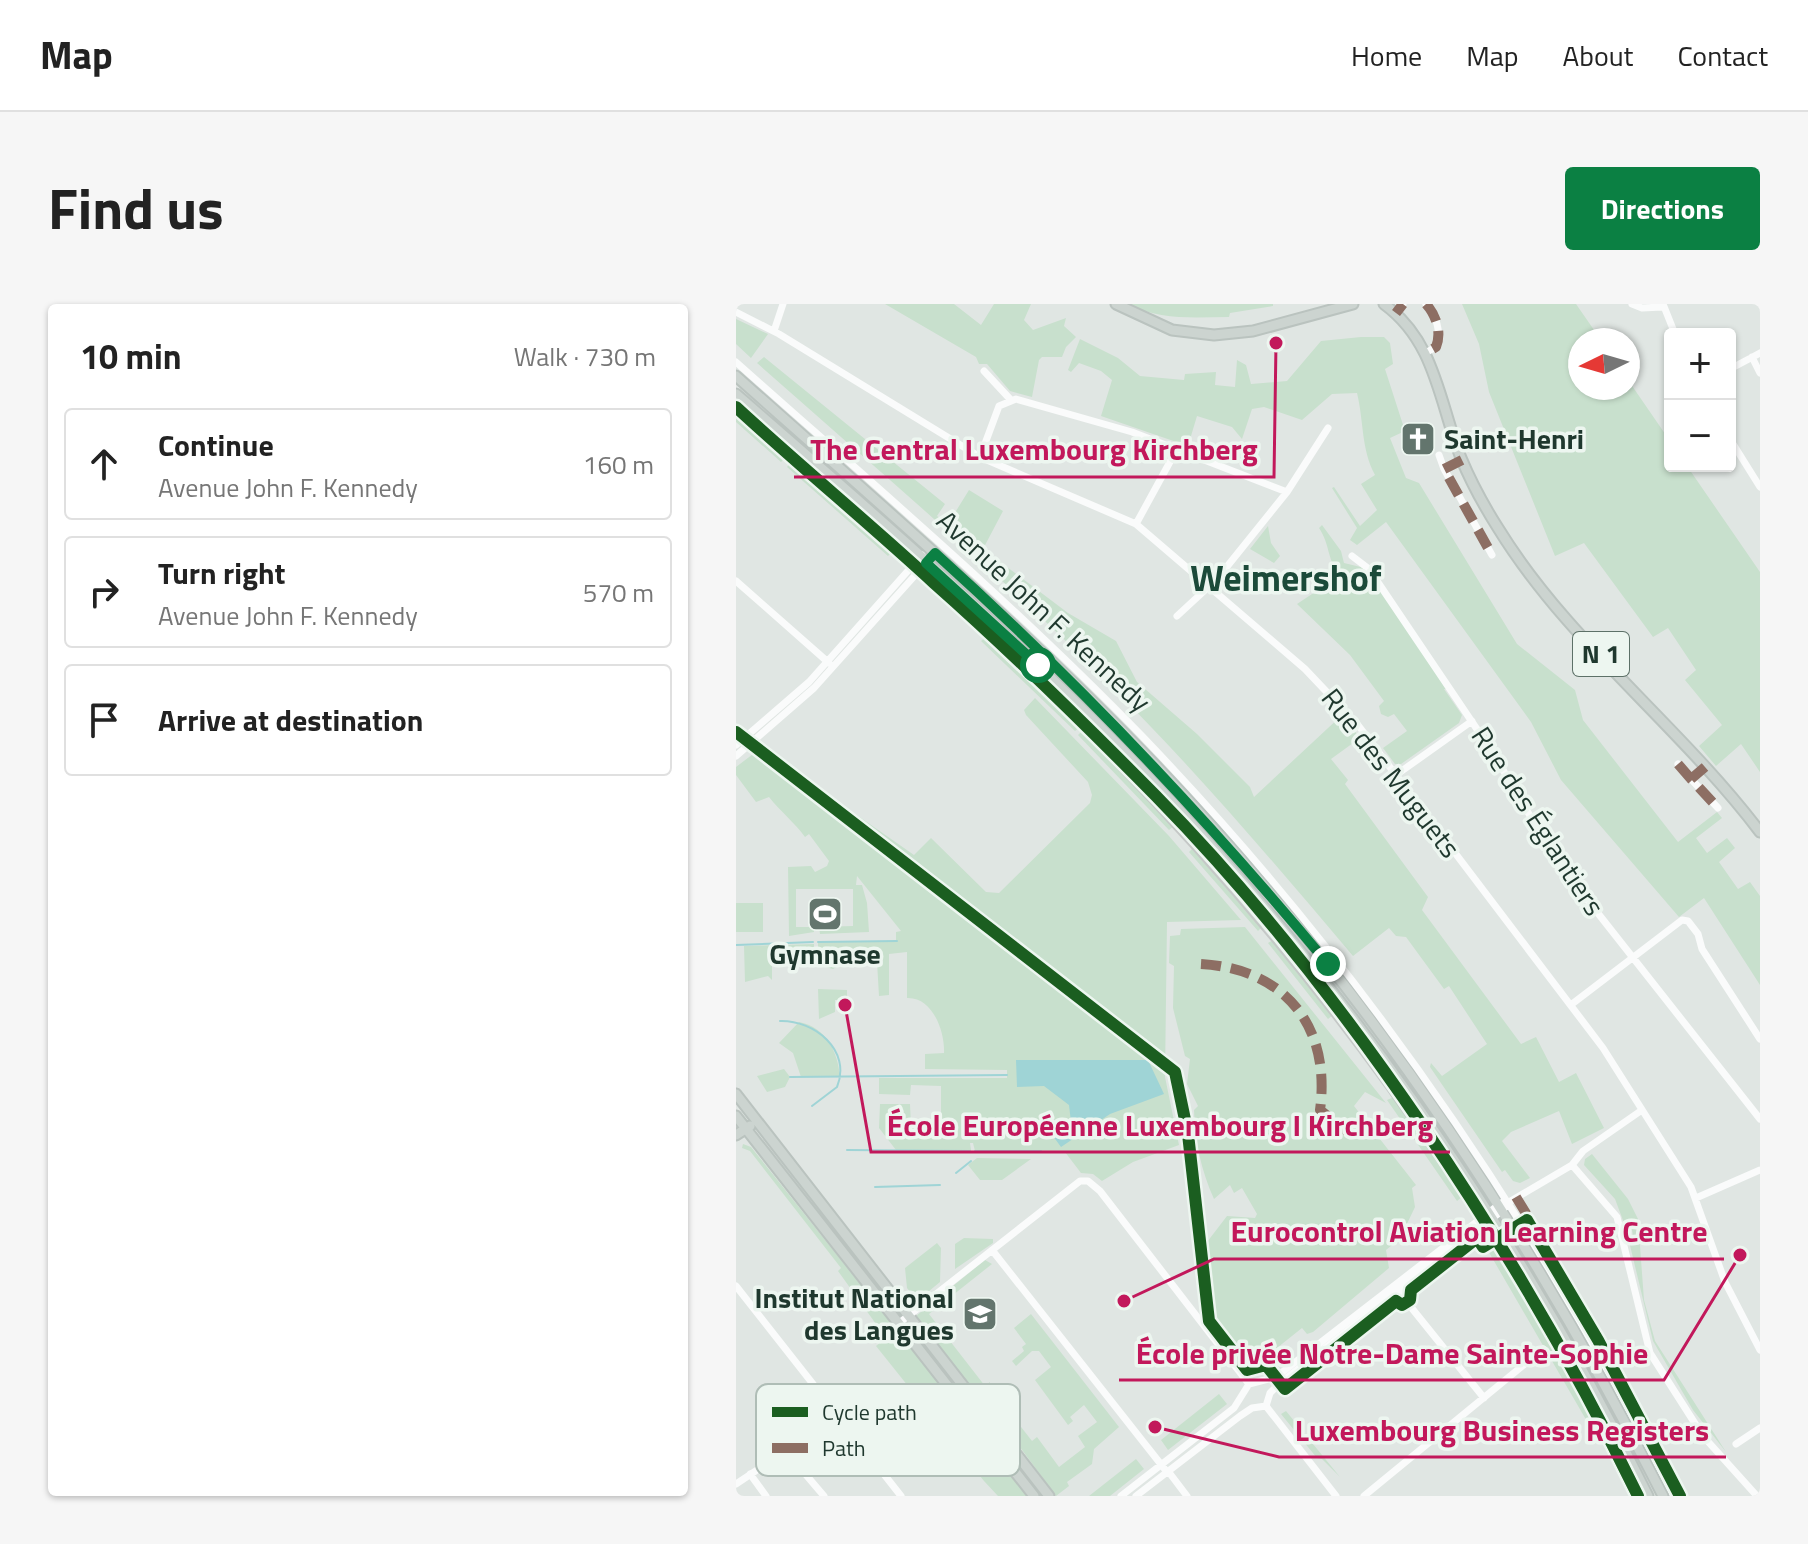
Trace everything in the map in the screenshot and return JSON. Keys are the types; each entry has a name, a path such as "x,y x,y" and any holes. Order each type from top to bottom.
{"main road":[{"path":"1116,304 1172,330 1214,335 1253,331 1353,304"},
{"name":"N 1","path":"1384,304 1409,325 1427,352 1462,460 1497,527 1535,580 1760,832"},
{"name":"Avenue John F. Kennedy","path":"736,376 932,550 1203,808 1335,973 1503,1205 1663,1496"},
{"name":"Avenue John F. Kennedy","path":"736,394 923,560 1088,713 1255,894 1349,1012 1490,1214 1563,1333 1646,1493"},
{"path":"736,1094 961,1384"},
{"path":"748,1110 736,1118 945,1384"},
{"path":"736,1135 756,1122"},
{"path":"1020,1459 1049,1496"},
{"path":"1018,1476 1034,1496"}],"street":[{"path":"774,331 783,304"},
{"path":"1396,313 1403,304"},
{"path":"1426,304 1434,313 1439,341 1427,352"},
{"path":"1632,304 1642,308 1663,305 1673,328"},
{"name":"Rue des Muguets","path":"736,312 774,331 980,457 1136,524 1328,691 1572,1004 1642,1110 1696,1198 1725,1282 1760,1350"},
{"path":"1736,366 1756,355 1760,373"},
{"name":"Avenue John F. Kennedy","path":"736,362 1047,642 1203,808 1343,967 1472,1144 1503,1205 1571,1304 1674,1496"},
{"path":"984,371 1010,399 1132,432 1287,492"},
{"path":"980,457 999,406 1010,399"},
{"path":"1177,616 1209,585 1287,492 1328,428"},
{"path":"1136,524 1177,449"},
{"path":"1736,449 1759,485"},
{"path":"1439,455 1492,555"},
{"path":"1444,469 1462,460"},
{"path":"736,756 789,713 932,550"},
{"name":"Rue des Églantiers","path":"1352,556 1369,569 1472,721 1556,860 1725,1079 1760,1119"},
{"path":"736,581 831,664"},
{"path":"736,745 831,664"},
{"path":"1396,775 1472,721"},
{"path":"1678,764 1718,808"},
{"path":"1691,779 1705,767"},
{"path":"1572,1004 1682,920 1688,921 1698,934 1702,949 1760,1039"},
{"path":"1249,1384 1276,1377 1490,1214 1572,1165 1588,1147 1642,1110"},
{"path":"1472,1144 1473,1163"},
{"path":"1572,1165 1617,1217 1650,1353 1703,1436 1757,1496"},
{"path":"1696,1198 1760,1170"},
{"path":"898,1324 1080,1181 1091,1181 1249,1384"},
{"path":"1266,1406 1270,1393 1490,1214"},
{"path":"992,1250 1187,1496"},
{"path":"736,1286 813,1384"},
{"path":"1398,1291 1484,1398"},
{"path":"1566,1315 1571,1304"},
{"path":"1364,1496 1543,1349"},
{"path":"1262,1383 1270,1393"},
{"path":"1121,1496 1244,1398 1249,1384"},
{"path":"1244,1398 1252,1408"},
{"path":"1136,1496 1252,1408 1266,1406"},
{"path":"1266,1406 1336,1496"},
{"path":"1736,1444 1760,1428"},
{"path":"736,1484 756,1470"},
{"path":"750,1474 766,1496"},
{"path":"807,1476 824,1496"},
{"path":"885,1476 901,1496"}],"green space":[{"path":"885,304 954,304 981,325 994,304 1031,304 1024,320 1033,330 1066,318 1064,326 1076,337 1066,347 1062,357 1042,357 1039,360 1032,397 1010,391 987,364 979,364 976,357"},
{"path":"1129,304 1273,306 1230,313 1229,317 1191,317 1165,316"},
{"path":"1462,304 1576,304 1593,328 1568,328 1568,400 1640,400 1640,397 1664,432 1664,472 1691,472 1760,572 1760,772 1741,744 1716,766 1699,746 1722,725 1685,680 1696,670 1668,628 1653,637 1584,543 1555,556 1489,392 1479,344"},
{"path":"736,319 768,334 751,358 736,344"},
{"path":"1384,337 1390,343 1393,364 1385,369 1405,431 1390,438 1406,478 1419,483 1517,644 1575,690 1583,720 1678,842 1717,812 1722,818 1696,838 1707,853 1727,838 1735,848 1719,862 1738,889 1750,882 1760,896 1760,985 1704,898 1679,917 1561,780 1531,722 1386,522 1357,545 1350,540 1357,528 1332,488 1360,526 1377,510 1361,484 1375,475 1365,445 1357,393 1332,394 1302,420 1264,407 1252,409 1242,439 1232,427 1197,416 1188,446 1101,416 1112,380 1101,371 1079,363 1071,372 1068,370 1080,339 1118,358 1140,376 1184,380 1185,374 1216,372 1215,385 1235,387 1237,360 1246,365 1251,384 1287,381 1321,341"},
{"path":"764,357 945,504 937,516 948,524 969,490 1003,511 983,549 1068,613 1116,641 1137,682 1197,734 1250,787 1254,797 1342,715 1360,738 1331,759 1348,780 1345,784 1428,897 1422,910 1521,1044 1536,1037 1559,1082 1576,1073 1604,1128 1572,1144 1559,1111 1511,1132 1502,1141 1530,1178 1520,1183 1513,1181 1505,1170 1502,1172 1430,1067 1431,1063 1442,1076 1487,1044 1449,986 1444,989 1406,937 1396,936 1389,928 1353,956 1207,787 1115,690 984,564 757,363"},
{"path":"736,413 786,457 781,462 736,422"},
{"path":"791,462 892,552 888,556 787,467"},
{"path":"1322,525 1341,551 1344,563 1369,569 1451,689 1444,689 1462,715 1459,723 1401,764 1395,764 1383,748 1407,731 1394,714 1388,717 1381,714 1379,706 1384,701 1350,655 1297,604 1330,582 1338,572 1319,528"},
{"path":"1268,526 1271,543 1280,556 1274,563 1250,549"},
{"path":"986,637 1080,727 1075,731 981,641"},
{"path":"1035,698 1169,836 1241,920 1167,922 1165,1077 1179,1145 1133,1162 1102,1181 1093,1174 1081,1173 1065,1152 975,1151 973,1143 970,1143 971,1150 896,1150 879,1128 880,1104 910,1104 911,1126 921,1126 922,1132 939,1132 939,1127 947,1128 941,1125 941,1086 911,1085 910,1095 879,1094 879,1078 1007,1078 1007,1070 925,1069 925,1054 944,1053 944,1045 940,1026 930,1009 916,999 907,998 907,952 889,954 889,995 879,996 877,962 850,960 833,969 818,965 818,942 896,941 896,932 901,931 857,876 856,885 862,885 867,903 869,932 820,934 819,927 853,926 853,889 796,889 796,927 814,927 814,932 789,936 788,867 811,866 815,872 827,866 829,861 809,834 805,837 769,797 756,802 736,775 736,767 761,748 914,855 931,838 986,892 999,893 1090,803 1092,795 1088,782 1026,715 1024,710"},
{"path":"1083,730 1174,826 1169,830 1078,735"},
{"path":"1193,848 1262,927 1258,931 1189,852"},
{"path":"736,903 763,903 763,932 736,932"},
{"path":"1245,927 1386,1103 1365,1092 1354,1106 1416,1185 1412,1188 1415,1207 1405,1228 1408,1232 1386,1250 1389,1268 1313,1332 1307,1334 1302,1328 1257,1364 1247,1353 1252,1362 1248,1365 1213,1319 1204,1246 1227,1216 1255,1218 1257,1214 1242,1188 1234,1193 1230,1185 1214,1199 1206,1177 1196,1133 1194,1110 1198,1106 1187,1084 1190,1059 1185,1056 1173,1008 1174,966 1169,963 1170,936 1180,935 1181,929"},
{"path":"1273,940 1333,1015 1328,1019 1268,943"},
{"path":"814,944 814,967 799,967 772,959 772,980 768,976 745,982 744,946"},
{"path":"818,989 847,990 847,1000 835,1000 835,1012 819,1019"},
{"path":"799,1022 817,1029 829,1042 837,1059 840,1077 801,1077 793,1053 779,1043"},
{"path":"784,1069 790,1077 785,1087 767,1092 757,1076"},
{"path":"1394,1097 1462,1197 1457,1201 1387,1100"},
{"path":"743,1144 751,1147 940,1384 906,1384 876,1346 886,1338 838,1271 841,1268 750,1151 742,1148"},
{"path":"1592,1154 1628,1199 1638,1219 1644,1300 1655,1341 1726,1452 1693,1410 1653,1341 1628,1237 1633,1236 1632,1230 1627,1231 1615,1199 1584,1165 1585,1159"},
{"path":"977,1158 1031,1159 1002,1180 980,1180 968,1165"},
{"path":"964,1238 993,1239 993,1243 955,1269 955,1244"},
{"path":"937,1243 941,1248 940,1282 917,1301 907,1288 905,1268"},
{"path":"1492,1245 1597,1427 1592,1430 1487,1249"},
{"path":"985,1260 992,1264 929,1314 983,1384 966,1384 916,1316"},
{"path":"1031,1314 1119,1427 1094,1449 1092,1464 1067,1482 1069,1486 1056,1496 1020,1447 1020,1426 1032,1441 1037,1437 1059,1467 1085,1447 1078,1436 1097,1422 1084,1405 1070,1417 1073,1421 1068,1425 1035,1380 1051,1367 1039,1351 1032,1351 1016,1366 1012,1361 1024,1351 1022,1347 1026,1344 1014,1328"},
{"path":"1219,1394 1227,1404 1168,1450 1161,1440"},
{"path":"1286,1411 1340,1477 1322,1459 1317,1458 1281,1414"},
{"path":"1136,1459 1144,1469 1110,1496 1089,1496"},
{"path":"980,1476 1013,1476 1029,1496 998,1496"}],"water":[{"path":"1016,1060 1148,1060 1164,1094 1110,1114 1061,1147 1053,1136 1065,1130 1071,1122 1069,1105 1044,1086 1017,1087"}],"waterway":[{"path":"818,942 897,941"},
{"path":"736,945 813,942"},
{"path":"780,1021 793,1022 817,1032 835,1050 840,1074 837,1087 812,1106"},
{"path":"790,1077 1007,1075"},
{"path":"847,1150 970,1151"},
{"path":"975,1151 1041,1151"},
{"path":"956,1173 971,1161"},
{"path":"875,1187 940,1185"}],"tram line":[{"path":"736,415 909,568 1036,686 1159,812 1239,901 1386,1088 1454,1186 1518,1287 1577,1390 1631,1496"}],"marked path":[{"path":"1396,313 1403,304"},
{"path":"1426,304 1433,313 1438,330 1436,347 1427,352"},
{"path":"1462,460 1444,469 1492,555"},
{"path":"1678,764 1691,779"},
{"path":"1705,767 1691,779 1718,808"},
{"path":"1201,964 1231,968 1257,977 1279,991 1296,1008 1310,1029 1318,1053 1322,1080 1320,1110 1348,1132"},
{"path":"1516,1197 1532,1223"}],"cycle path":[{"path":"736,407 963,609 1074,714 1226,872 1294,953 1424,1127 1483,1219 1539,1311 1638,1496"},
{"path":"736,732 1175,1072 1188,1134 1209,1321 1247,1370 1266,1365 1285,1389 1396,1301 1402,1305 1410,1300 1411,1290 1477,1238 1483,1247 1527,1220 1598,1340 1680,1496"}],"place":[{"name":"The Central Luxembourg Kirchberg","path":"1276,343"},
{"name":"Saint-Henri","path":"1418,439"},
{"name":"Gymnase","path":"825,914"},
{"name":"École Européenne Luxembourg I Kirchberg","path":"845,1005"},
{"name":"École privée Notre-Dame Sainte-Sophie","path":"1740,1255"},
{"name":"Eurocontrol Aviation Learning Centre","path":"1124,1301"},
{"name":"Institut National des Langues","path":"980,1314"},
{"name":"Luxembourg Business Registers","path":"1155,1427"}],"district":[{"name":"Weimershof","path":"1286,578"}],"route":[{"path":"1038,665 926,563 935,553 1046,655 1165,775 1328,964"}]}
